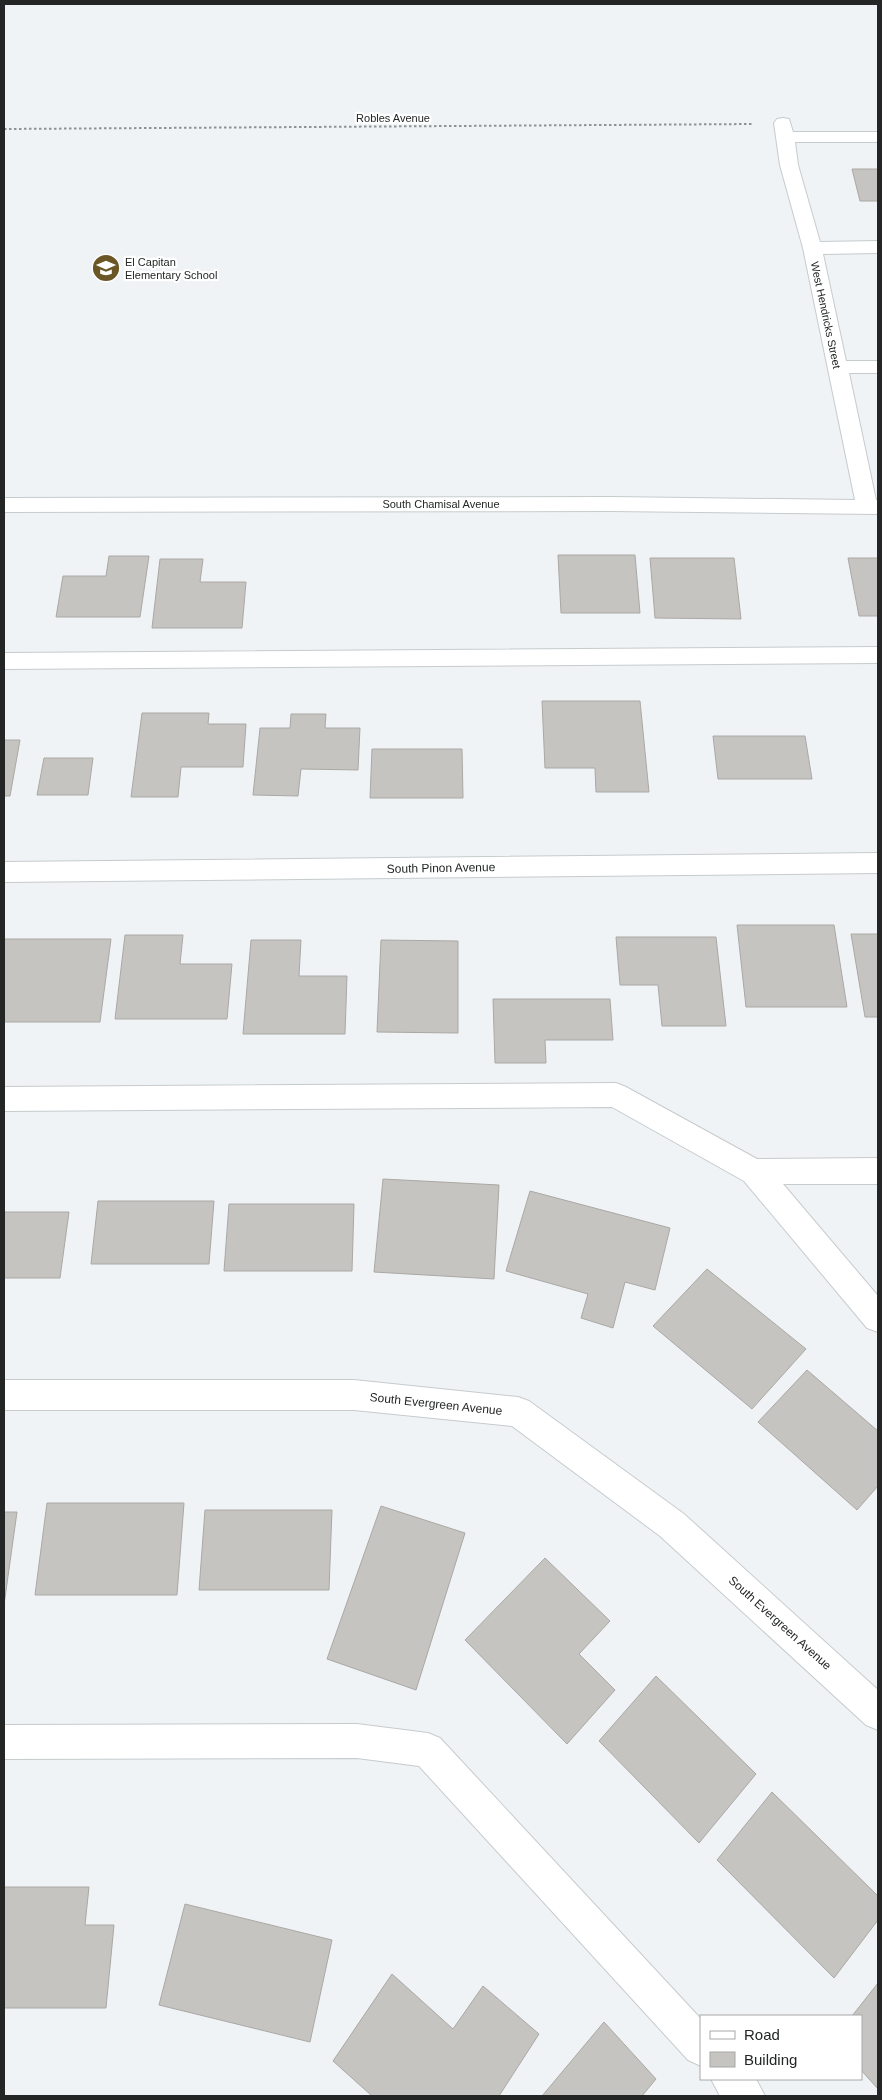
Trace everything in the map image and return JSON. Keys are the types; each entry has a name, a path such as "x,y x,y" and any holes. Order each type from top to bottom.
{"street":[{"path":"784,130 878,137"},
{"name":"West Hendricks Street","path":"784,130 789,165 812,248 837,367 872,507"},
{"path":"812,248 878,247"},
{"path":"837,367 878,367"},
{"name":"South Chamisal Avenue","path":"4,505 612,504 872,507"},
{"path":"4,661 878,655"},
{"name":"South Pinon Avenue","path":"4,872 878,863"},
{"path":"4,1099 616,1095 754,1172 878,1318"},
{"path":"754,1172 878,1171"},
{"name":"South Evergreen Avenue","path":"4,1395 354,1395 518,1412 672,1524 878,1713"},
{"path":"4,1742 357,1740 428,1750 700,2046"},
{"path":"731,2080 746,2096"}],"path":[{"name":"Robles Avenue","path":"4,129 784,130"}],"building":[{"path":"852,169 878,169 878,201 860,201"},
{"path":"558,555 635,555 640,613 561,613"},
{"path":"109,556 149,556 140,617 56,617 63,576 106,576"},
{"path":"650,558 734,558 741,619 655,618"},
{"path":"848,558 878,558 878,616 859,616"},
{"path":"160,559 203,559 200,582 246,582 242,628 152,628"},
{"path":"542,701 640,701 649,792 596,792 595,768 545,768"},
{"path":"142,713 209,713 208,724 246,724 243,767 181,767 178,797 131,797"},
{"path":"291,714 326,714 325,728 360,728 358,770 301,769 298,796 253,795 260,728 290,728"},
{"path":"713,736 805,736 812,779 718,779"},
{"path":"4,740 20,740 10,796 4,796"},
{"path":"372,749 462,749 463,798 370,798"},
{"path":"44,758 93,758 88,795 37,795"},
{"path":"737,925 834,925 847,1007 746,1007"},
{"path":"851,934 878,934 878,1017 865,1017"},
{"path":"125,935 183,935 180,964 232,964 227,1019 115,1019"},
{"path":"616,937 716,937 726,1026 662,1026 658,985 620,985"},
{"path":"4,939 111,939 100,1022 4,1022"},
{"path":"251,940 301,940 299,976 347,976 345,1034 243,1034"},
{"path":"381,940 458,941 458,1033 377,1032"},
{"path":"493,999 610,999 613,1040 545,1040 546,1063 495,1063"},
{"path":"383,1179 499,1185 494,1279 374,1272"},
{"path":"530,1191 670,1228 655,1290 625,1282 613,1328 581,1318 588,1294 506,1271"},
{"path":"98,1201 214,1201 209,1264 91,1264"},
{"path":"229,1204 354,1204 352,1271 224,1271"},
{"path":"4,1212 69,1212 60,1278 4,1278"},
{"path":"707,1269 806,1349 752,1409 653,1326"},
{"path":"807,1370 878,1431 878,1486 857,1510 758,1422"},
{"path":"47,1503 184,1503 177,1595 35,1595"},
{"path":"381,1506 465,1533 416,1690 327,1659"},
{"path":"205,1510 332,1510 329,1590 199,1590"},
{"path":"4,1512 17,1512 4,1605"},
{"path":"545,1558 610,1621 579,1654 615,1690 567,1744 465,1640"},
{"path":"656,1676 756,1774 699,1843 599,1741"},
{"path":"772,1792 878,1896 878,1920 834,1978 717,1860"},
{"path":"4,1887 89,1887 85,1925 114,1925 106,2008 4,2008"},
{"path":"185,1904 332,1940 310,2042 159,2005"},
{"path":"392,1974 453,2029 483,1986 539,2034 499,2096 372,2096 333,2061"},
{"path":"878,1983 878,2089 862,2071 862,2015 853,2015"},
{"path":"604,2022 656,2079 642,2096 542,2096"}],"place":[{"name":"El Capitan Elementary School","path":"106,268"}]}
